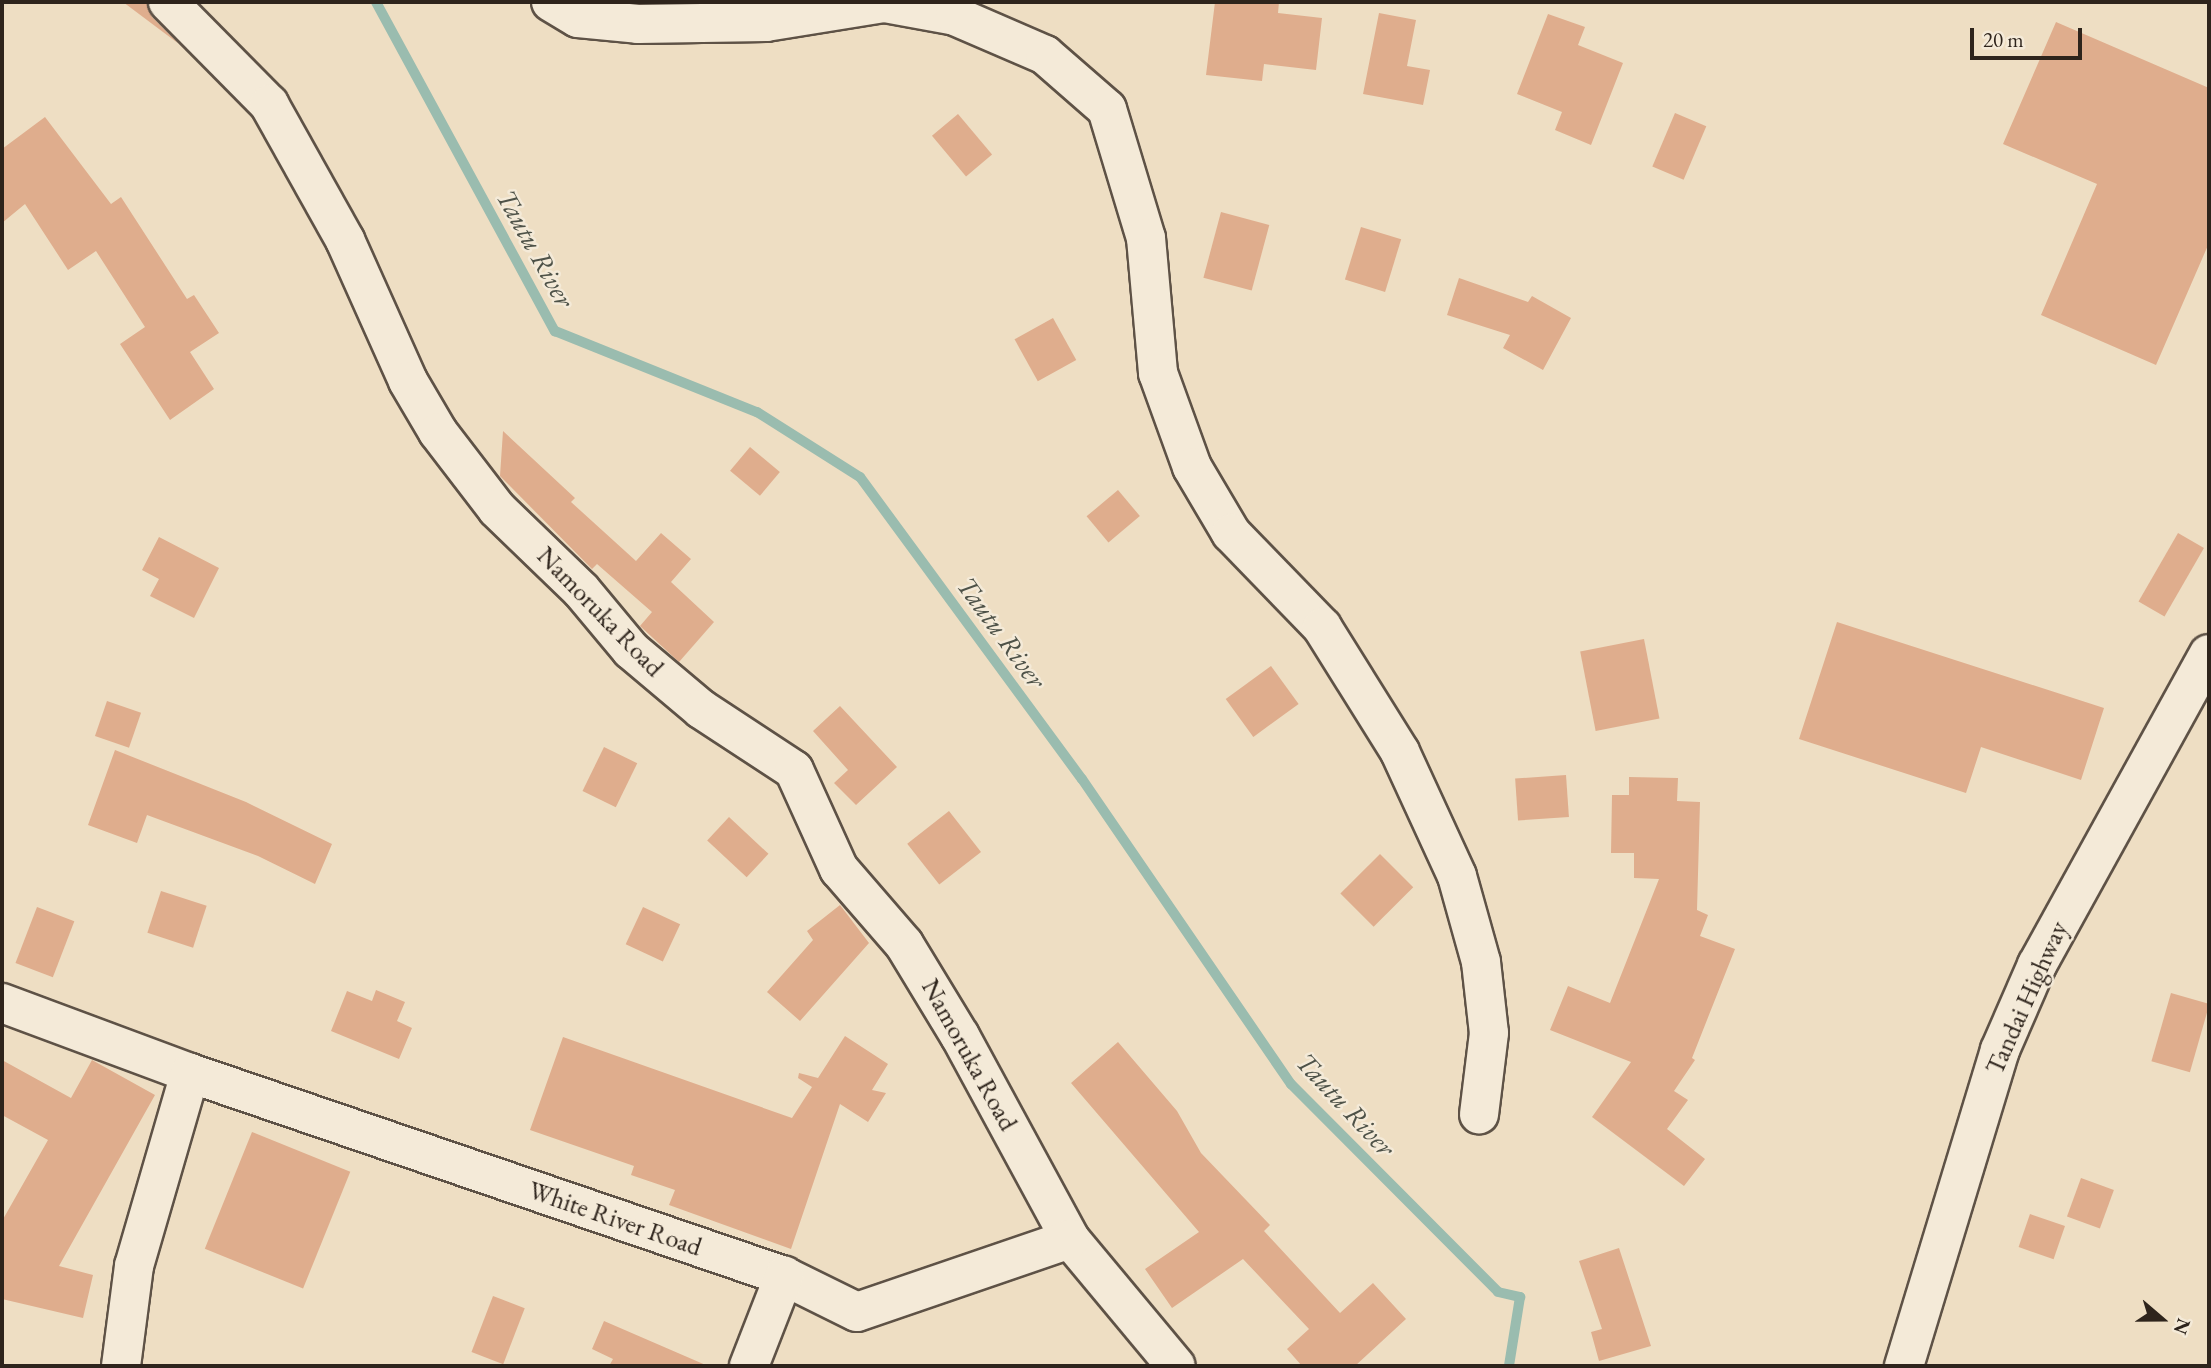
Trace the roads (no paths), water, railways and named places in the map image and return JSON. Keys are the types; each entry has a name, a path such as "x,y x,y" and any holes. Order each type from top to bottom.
{"street":[{"name":"Namoruka Road","path":"168,2 269,104 345,240 408,381 438,432 497,509 581,590 631,650 701,709 794,770 839,869 904,944 960,1036 1070,1239"},
{"path":"551,2 578,18 638,24 766,22 885,3 955,16 1045,55 1107,109 1146,238 1158,373 1192,467 1231,533 1322,627 1400,752 1457,876 1482,962 1489,1032 1479,1114"},
{"name":"Tandai Highway","path":"1905,1366 2000,1050 2037,965 2209,654"},
{"name":"White River Road","path":"2,1003 190,1073 784,1276 858,1312 1070,1239"},
{"path":"121,1366 134,1266 190,1073"},
{"path":"1070,1239 1176,1366"},
{"path":"749,1366 784,1276"}],"waterway":[{"name":"Tautu River","path":"376,2 555,331 757,412 860,477 1082,779 1291,1084 1498,1292 1520,1297 1509,1366"}]}
